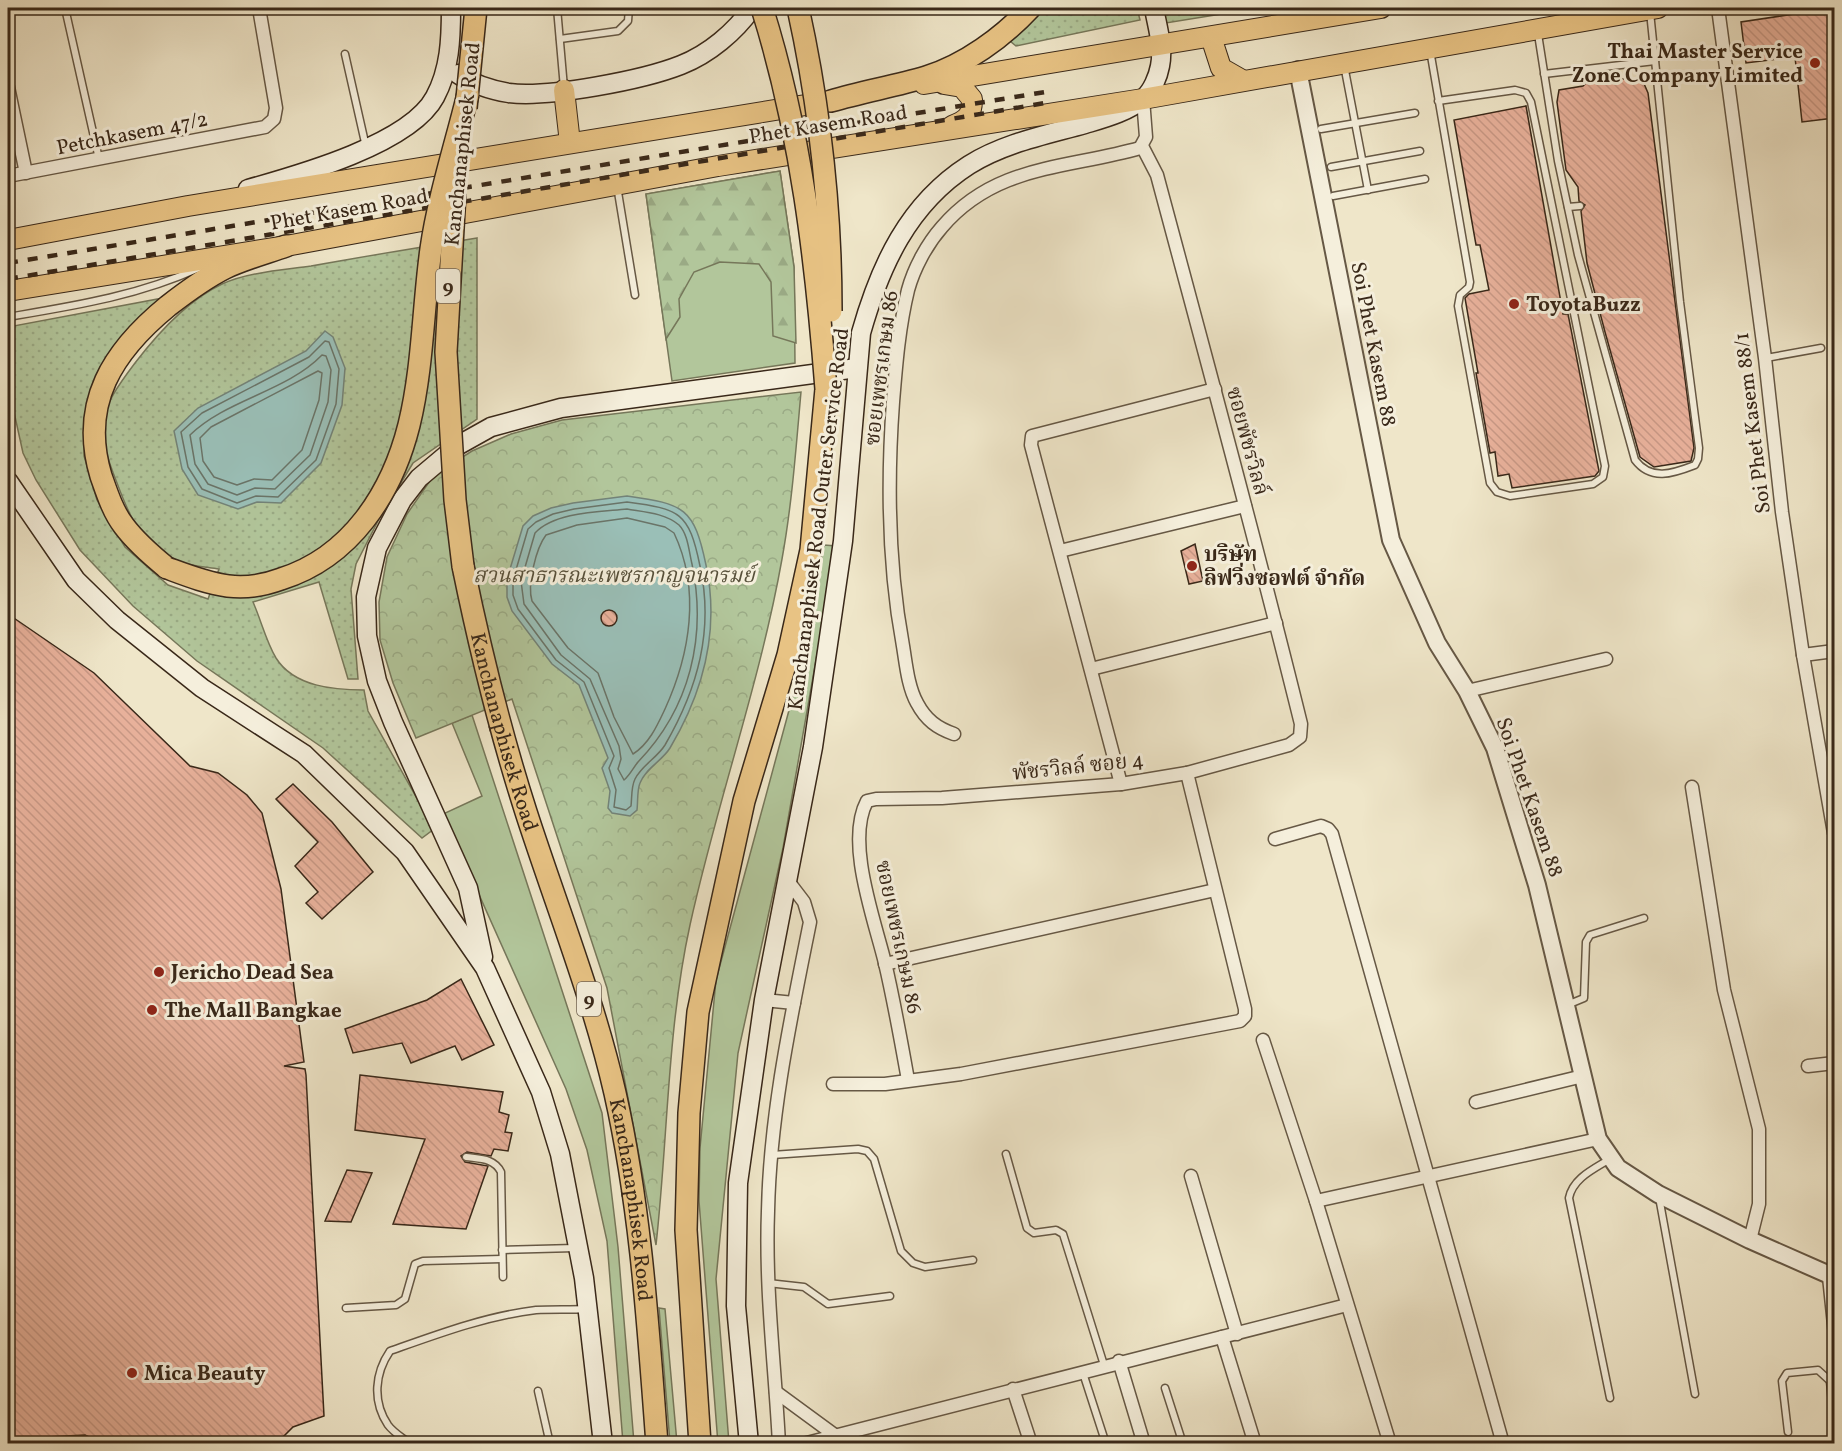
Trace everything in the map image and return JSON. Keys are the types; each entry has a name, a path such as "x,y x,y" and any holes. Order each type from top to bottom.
{"highway":[{"name":"Kanchanaphisek Road","path":"476,8 468,94 453,207 446,352 455,500 463,566 486,675 502,733 590,1001 615,1092 633,1181 644,1256 657,1443"},
{"name":"Kanchanaphisek Road","path":"700,1443 686,1230 689,1113 698,1012 744,801 788,655 811,550 826,389 802,169 777,54 762,8"},
{"path":"798,8 813,82 831,238 831,319 826,389"},
{"path":"831,101 928,76 974,54 1015,24 1030,8"},
{"path":"285,246 225,268 186,292 145,325 115,359 99,396 94,435 98,465 107,496 123,525 167,568 194,578 229,586 264,585 292,576 322,561 350,539 370,513 395,465 409,424 431,246 468,94"}],"main road":[{"path":"188,206 266,184 366,148 390,138 417,120 434,99 448,65 451,8"},
{"path":"448,65 460,76 483,87 512,93 564,90 638,78 683,64 717,45 752,8"},
{"path":"1143,99 1153,87 1160,68 1161,46 1154,8"},
{"name":"Phet Kasem Road","path":"8,240 188,206 1381,8"},
{"name":"Phet Kasem Road","path":"8,291 285,246 617,185 942,130 1143,99 1537,27 1654,8"},
{"path":"1211,37 1221,68 1242,80"},
{"path":"932,82 962,87 972,99 970,116 965,121 942,130"},
{"path":"564,90 570,142"},
{"name":"Kanchanaphisek Road Outer Service Road","path":"749,1443 736,1306 735,1241 738,1183 764,1000 813,747 840,564 861,333 870,300 889,254 903,228 938,188 970,164 990,153 1104,118 1143,99"},
{"path":"485,968 468,888 393,722 377,681 367,636 366,597 377,548 402,500 419,478 457,446 490,427 561,408 857,368"},
{"path":"8,480 76,580 117,620 202,688 304,754 398,845 440,898 485,968 541,1092 560,1154 579,1248 603,1443"}],"street":[{"name":"Petchkasem 47/2","path":"8,176 265,127 274,119 276,108 259,8"},
{"name":"Soi Phet Kasem 88/1","path":"1718,8 1765,358 1782,512 1803,655 1834,833"},
{"name":"Soi Phet Kasem 88","path":"1298,70 1391,540 1437,643 1467,691 1487,729 1510,794 1537,885 1598,1139 1618,1168 1658,1194 1750,1240 1830,1275"},
{"path":"8,87 26,173"},
{"path":"1142,146 1146,137 1143,99"},
{"name":"ซอยพัชรวิลล์","path":"1142,146 1157,175 1215,389 1301,724 1300,738 1289,745"},
{"name":"ซอยเพชรเกษม 86","path":"954,734 935,728 916,703 907,668 893,584 888,475 896,361 909,288 922,255 941,228 963,204 994,185 1030,172 1130,151 1142,146"},
{"path":"1121,784 1031,445 1032,436 1215,389"},
{"path":"1060,551 1245,506"},
{"path":"1091,669 1276,623"},
{"path":"1803,655 1834,651"},
{"path":"1467,691 1606,659"},
{"name":"พัชรวิลล์ ซอย 4","path":"867,801 942,798 1121,784 1187,773 1289,745"},
{"path":"833,1084 885,1084 961,1074 1240,1021 1245,1016 1245,1009 1187,773"},
{"path":"1692,787 1724,990 1759,1129 1759,1204 1750,1240"},
{"name":"ซอยเพชรเกษม 86","path":"867,801 860,823 861,864 909,1080"},
{"path":"1275,839 1321,826 1328,828 1332,834 1430,1175 1503,1443"},
{"path":"779,1443 767,1283 768,1209 772,1155 794,1003 810,922 804,902 788,881"},
{"path":"885,964 1215,890"},
{"path":"764,1000 794,1003"},
{"path":"1263,1040 1316,1201 1390,1443"},
{"path":"1808,1066 1834,1063"},
{"path":"1476,1102 1583,1076"},
{"path":"1316,1201 1598,1139"},
{"path":"1191,1176 1237,1334"},
{"path":"811,1443 1119,1361 1237,1334 1347,1305"},
{"path":"1222,1337 1255,1443"},
{"path":"1119,1361 1144,1443"},
{"path":"1014,1389 1030,1443"},
{"path":"776,1392 836,1436"}],"lane":[{"path":"65,8 99,160"},
{"path":"557,8 564,90"},
{"path":"560,39 618,31 628,21 629,8"},
{"path":"1537,27 1568,207 1593,315 1635,460 1642,470 1659,475 1695,465 1698,459 1665,196 1655,61 1654,8"},
{"path":"1429,47 1438,101 1470,282 1469,287 1460,295 1458,306 1490,483 1497,492 1510,496 1593,484 1603,477 1605,466 1531,102 1526,93 1515,90 1438,101"},
{"path":"345,54 366,148"},
{"path":"1544,74 1655,61"},
{"path":"1343,62 1368,190"},
{"path":"1321,129 1415,112"},
{"path":"1331,167 1420,151"},
{"path":"1333,196 1425,178"},
{"path":"617,185 635,295"},
{"path":"1568,207 1580,206"},
{"path":"8,317 127,294 178,278 227,255"},
{"path":"1765,358 1821,348"},
{"path":"1567,1005 1584,998 1586,942 1590,935 1644,918"},
{"path":"772,1155 858,1149 867,1151 873,1159 900,1251 913,1263 925,1267 973,1260"},
{"path":"1006,1154 1027,1228 1034,1233 1056,1230 1063,1234 1104,1365"},
{"path":"466,1156 491,1161 497,1164 501,1172 502,1277"},
{"path":"1610,1159 1583,1176 1571,1189 1569,1198 1610,1398"},
{"path":"1658,1194 1695,1394"},
{"path":"502,1250 579,1248"},
{"path":"346,1308 396,1305 405,1299 415,1264 423,1260 502,1259"},
{"path":"1830,1275 1834,1356 1830,1381 1834,1424"},
{"path":"767,1283 804,1287 828,1304 890,1296"},
{"path":"410,1443 388,1425 378,1398 376,1378 390,1351 463,1325 505,1315 538,1310 588,1309"},
{"path":"1788,1432 1782,1381 1787,1373 1818,1370 1830,1381"},
{"path":"1082,1371 1106,1443"},
{"path":"1166,1388 1183,1443"},
{"path":"538,1391 550,1443"}],"green space":[{"path":"1035,8 1137,8 1140,20 1016,46 1010,41 1008,35"},
{"path":"1163,8 1247,8 1166,23"},
{"path":"780,171 794,267 795,363 672,381 646,194"},
{"path":"780,171 794,267 796,343 773,336 771,282 759,264 720,262 694,272 679,299 680,317 666,339 646,194"},
{"path":"477,238 477,419 413,463 379,519 356,564 351,589 358,679 348,679 319,582 253,602 272,651 284,668 304,681 316,685 364,690 368,711 434,829 422,838 323,748 197,661 133,606 80,550 36,480 23,453 8,385 8,327 163,298 105,360 85,417 84,456 97,500 125,547 168,585 208,599 219,569 179,562 156,550 147,541 132,519 121,495 105,447 103,432 107,407 113,394 135,363 164,329 186,308 209,291 232,280 266,272"},
{"name":"สวนสาธารณะเพชรกาญจนารมย์","path":"801,392 788,518 773,605 701,879 682,965 672,1044 656,1245 607,988 512,699 416,738 393,683 380,640 379,602 387,557 407,514 434,475 472,451 511,434 562,420"},
{"path":"824,545 836,546 783,848 738,1053 716,1279 729,1443 718,1444 699,1201 700,1148 716,980 798,677"},
{"path":"472,715 602,1113 618,1247 634,1443 623,1443 607,1241 587,1150 566,1089 443,814 482,796 452,723"},
{"path":"659,1308 665,1309 677,1443 670,1443"}],"water":[{"path":"325,331 333,337 345,368 342,405 321,463 281,503 257,502 238,509 198,495 182,469 174,431 198,408 306,351"},
{"path":"627,496 674,506 691,520 702,546 710,589 711,613 706,660 692,705 670,748 642,778 638,789 637,810 630,816 612,813 608,808 610,791 602,768 608,758 579,685 552,664 512,611 507,597 507,579 523,526 533,516 551,508 573,503"}],"building":[{"name":"Thai Master Service Zone Company Limited","path":"1834,8 1834,118 1802,122 1795,57 1746,63 1741,22"},
{"path":"1614,74 1621,79 1642,79 1648,93 1694,448 1691,461 1654,467 1640,457 1605,332 1587,263 1581,211 1585,205 1579,201 1578,187 1566,170 1557,102 1559,90 1583,86 1594,75"},
{"name":"ToyotaBuzz","path":"1526,106 1563,314 1568,314 1599,471 1595,476 1512,488 1509,474 1498,476 1495,452 1490,453 1476,373 1478,373 1465,298 1469,294 1489,290 1480,245 1476,245 1454,120"},
{"name":"บริษัท ลิฟวิ่งซอฟต์ จำกัด","path":"1195,544 1203,581 1189,584 1181,551"},
{"path":"606,610 612,610 617,618 615,624 606,626 601,621 601,615"},
{"name":"The Mall Bangkae","path":"8,614 94,673 190,766 218,773 247,795 262,813 281,889 304,1062 284,1066 305,1069 306,1075 324,1416 293,1427 277,1443 230,1443 223,1438 169,1440 164,1443 102,1443 85,1435 8,1439"},
{"path":"293,784 332,822 373,872 322,919 306,903 318,892 295,866 318,842 276,799"},
{"path":"461,979 494,1045 462,1060 455,1046 411,1063 402,1043 353,1053 345,1029 427,1000"},
{"path":"360,1075 503,1092 499,1112 509,1115 505,1132 512,1133 508,1151 494,1149 491,1156 467,1152 461,1156 465,1162 488,1166 466,1229 393,1224 425,1139 355,1130"},
{"path":"347,1170 372,1173 351,1222 325,1221"}],"railway":[{"path":"8,263 1045,92"},
{"path":"8,279 1045,103"}],"place":[{"name":"Thai Master Service Zone Company Limited","path":"1815,63"},
{"name":"ToyotaBuzz","path":"1514,304"},
{"name":"บริษัท ลิฟวิ่งซอฟต์ จำกัด","path":"1192,566"},
{"name":"Jericho Dead Sea","path":"159,972"},
{"name":"The Mall Bangkae","path":"152,1010"},
{"name":"Mica Beauty","path":"132,1373"}]}
